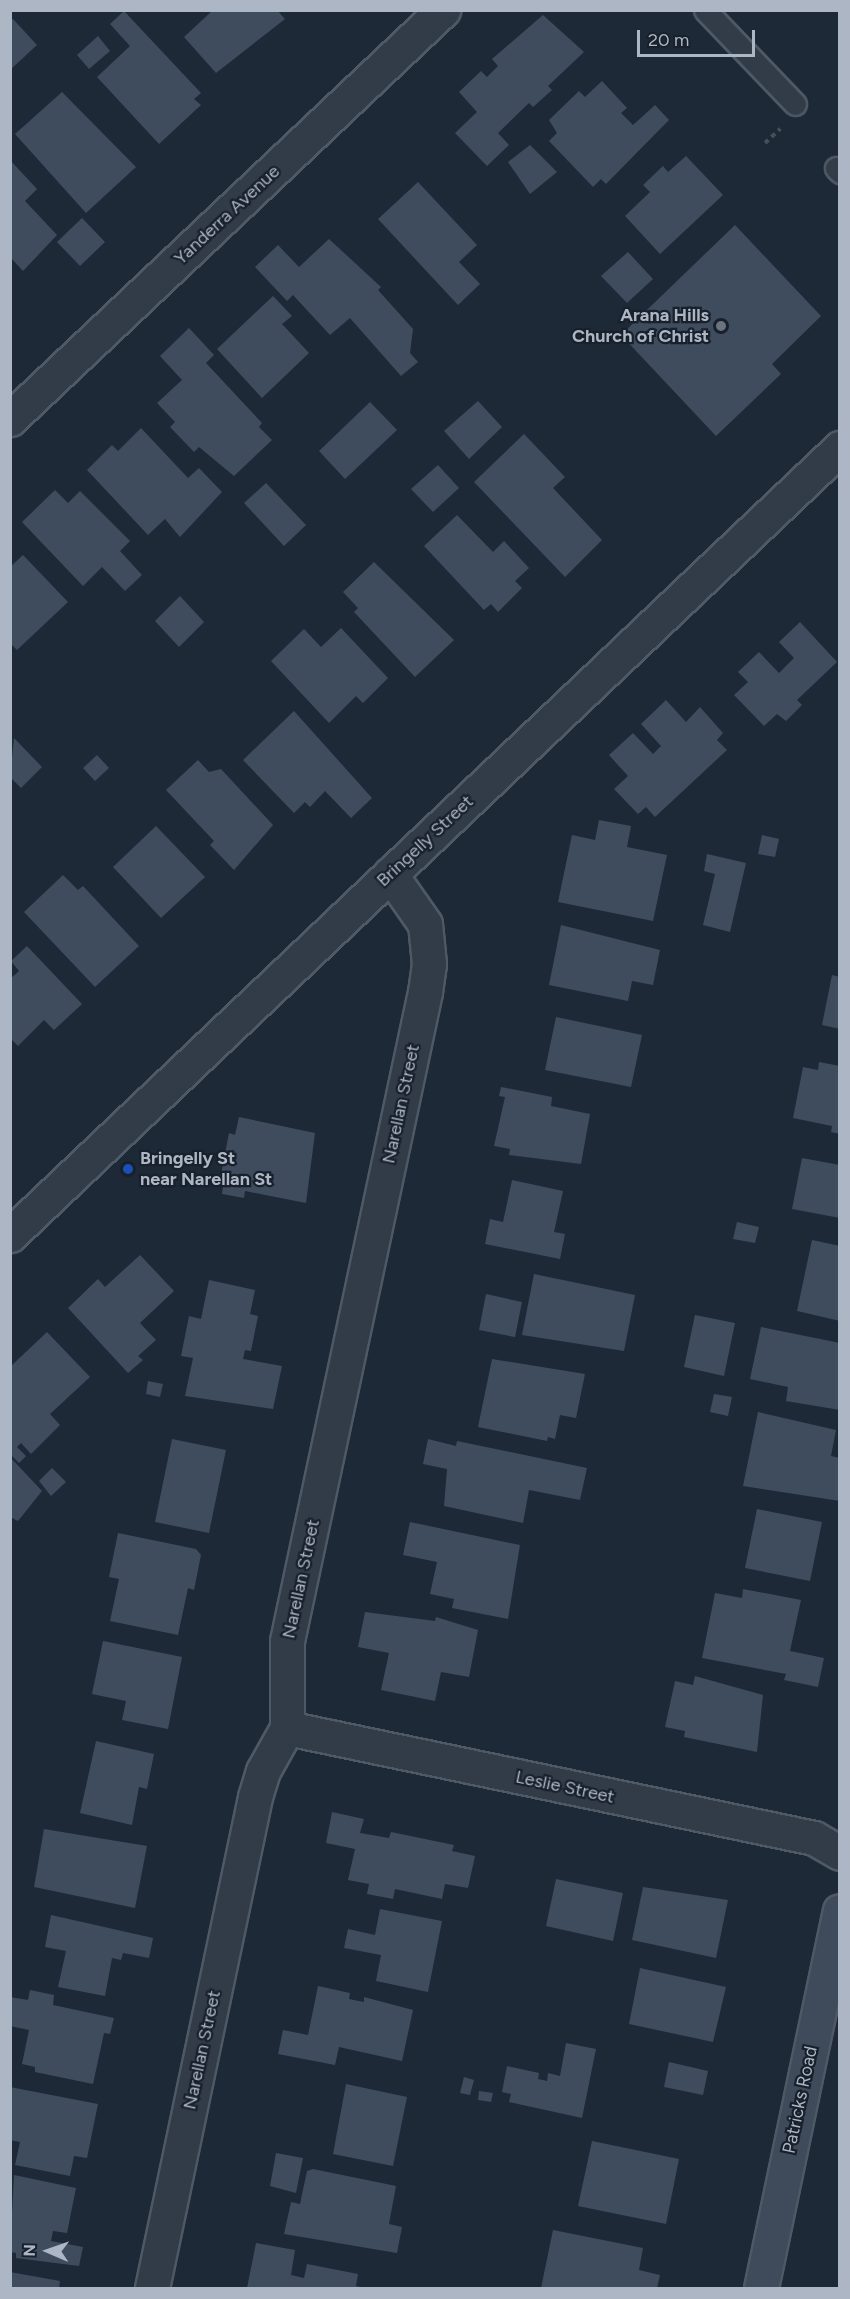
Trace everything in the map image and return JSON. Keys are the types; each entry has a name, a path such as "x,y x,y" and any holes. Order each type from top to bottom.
{"main road":[{"name":"Patricks Road","path":"761,2289 840,1911"}],"street":[{"name":"Yanderra Avenue","path":"10,419 443,10"},
{"name":"Bringelly Street","path":"10,1235 840,448"},
{"name":"Narellan Street","path":"152,2289 257,1790 287,1728 287,1641 429,964 425,924 390,874"},
{"name":"Leslie Street","path":"287,1728 814,1839 840,1853"}],"lane":[{"path":"705,10 795,104"}],"building":[{"path":"213,10 277,10 285,19 216,73 184,37"},
{"path":"124,11 201,93 194,99 201,105 159,144 97,77 130,46 110,24"},
{"path":"543,15 584,52 548,86 552,90 533,107 529,103 498,133 509,145 487,166 455,133 477,112 459,92 481,71 487,77 498,66 492,59"},
{"path":"13,19 37,45 10,70 10,21"},
{"path":"98,36 110,51 89,69 77,55"},
{"path":"602,81 627,108 621,113 633,125 655,105 669,120 606,184 601,179 593,187 549,141 557,133 549,120 579,91 585,97"},
{"path":"62,92 136,167 86,213 15,134"},
{"path":"530,145 557,172 530,194 508,162"},
{"path":"686,156 723,195 660,254 625,216 650,192 643,185 663,166 668,172"},
{"path":"10,160 37,189 25,201 57,235 23,271 10,257"},
{"path":"418,182 477,245 459,262 480,284 458,305 378,219"},
{"path":"82,218 105,242 80,266 57,242"},
{"name":"Arana Hills Church of Christ","path":"735,225 821,316 772,364 781,374 716,436 621,335"},
{"path":"329,239 381,287 378,290 413,329 410,353 418,362 401,376 350,318 330,335 293,295 287,301 255,267 278,245 299,267"},
{"path":"628,252 653,279 627,303 601,276"},
{"path":"273,296 292,316 282,324 309,353 262,398 217,349"},
{"path":"189,328 214,355 206,363 262,423 259,427 272,440 234,476 199,447 194,452 170,427 175,422 157,403 182,380 160,356"},
{"path":"478,401 502,427 469,459 444,431"},
{"path":"370,402 397,430 345,479 319,451"},
{"path":"141,428 188,478 199,468 222,492 180,537 165,519 148,535 87,470 112,445 118,451"},
{"path":"524,434 565,477 553,488 602,540 565,577 474,482"},
{"path":"438,465 459,488 433,512 411,489"},
{"path":"266,483 306,525 284,546 244,503"},
{"path":"55,490 68,503 80,491 130,541 120,551 142,575 125,591 102,567 83,586 22,522"},
{"path":"457,515 493,552 504,541 529,568 515,581 522,588 498,612 491,604 484,610 424,546"},
{"path":"23,555 68,602 17,650 10,643 10,567"},
{"path":"374,562 454,640 415,677 354,612 358,608 343,592"},
{"path":"180,596 204,622 179,647 155,621"},
{"path":"800,622 837,662 797,700 802,705 786,721 777,714 764,726 734,695 748,682 738,672 759,652 779,673 794,658 779,642"},
{"path":"341,628 388,678 363,703 356,696 329,723 271,661 304,629 321,647"},
{"path":"666,700 686,722 700,707 723,733 717,740 727,750 655,817 646,807 638,814 614,789 628,776 609,755 633,733 653,754 661,746 641,724"},
{"path":"294,711 372,798 351,818 325,791 310,807 305,802 294,813 243,760"},
{"path":"14,738 42,767 21,788 10,777"},
{"path":"97,755 109,768 95,781 83,768"},
{"path":"198,760 209,772 221,769 273,825 234,870 210,845 214,841 166,790"},
{"path":"599,820 631,826 627,847 667,855 653,921 558,902 572,835 595,840"},
{"path":"156,826 205,877 161,918 113,867"},
{"path":"762,835 779,839 775,857 758,854"},
{"path":"707,854 746,863 730,932 703,925 715,874 704,871"},
{"path":"63,875 78,890 83,886 139,946 95,987 24,912"},
{"path":"561,925 660,950 653,985 632,981 628,1001 549,985"},
{"path":"27,946 82,1004 54,1030 44,1020 18,1046 10,1038 10,979 19,971 11,961"},
{"path":"832,975 840,977 840,1029 822,1025"},
{"path":"556,1017 642,1035 631,1087 545,1070"},
{"path":"819,1062 840,1066 840,1134 831,1132 832,1126 793,1118 803,1067 818,1070"},
{"path":"501,1087 552,1097 551,1106 590,1114 581,1164 509,1155 510,1149 494,1146 505,1097 499,1096"},
{"path":"239,1117 315,1133 306,1203 245,1191 244,1198 222,1194 223,1186 219,1185 229,1133 235,1135"},
{"path":"802,1158 840,1165 840,1218 792,1209"},
{"path":"512,1180 563,1191 554,1232 565,1234 560,1259 485,1244 490,1219 503,1222"},
{"path":"737,1222 759,1227 755,1243 733,1239"},
{"path":"812,1240 840,1246 840,1321 797,1311"},
{"path":"140,1255 174,1291 140,1323 156,1340 138,1356 143,1360 128,1373 68,1308 98,1279 105,1287"},
{"path":"534,1274 635,1295 624,1351 522,1335"},
{"path":"209,1280 255,1290 250,1314 258,1316 251,1351 245,1350 243,1359 282,1366 273,1409 185,1396 193,1358 181,1356 189,1316 201,1319"},
{"path":"486,1294 522,1302 515,1337 479,1330"},
{"path":"695,1315 735,1323 724,1376 684,1367"},
{"path":"761,1327 840,1343 840,1410 786,1401 788,1387 750,1379"},
{"path":"47,1332 90,1377 50,1414 60,1425 31,1454 21,1443 17,1447 26,1456 19,1463 10,1454 10,1367"},
{"path":"492,1359 585,1374 576,1418 560,1415 555,1439 548,1437 547,1441 478,1427"},
{"path":"148,1381 163,1384 160,1397 146,1394"},
{"path":"714,1394 732,1397 728,1416 710,1412"},
{"path":"758,1412 836,1430 831,1456 840,1458 840,1501 743,1486"},
{"path":"172,1439 226,1450 209,1533 155,1522"},
{"path":"428,1439 456,1446 457,1441 587,1468 580,1500 529,1490 523,1523 444,1506 447,1469 423,1464"},
{"path":"10,1457 42,1491 18,1521 10,1517"},
{"path":"52,1468 66,1482 51,1496 39,1481"},
{"path":"757,1509 822,1522 810,1581 745,1568"},
{"path":"410,1522 520,1545 508,1619 452,1608 454,1599 430,1594 437,1562 403,1555"},
{"path":"118,1533 196,1549 201,1555 194,1590 188,1588 178,1635 110,1621 119,1579 109,1577"},
{"path":"743,1589 801,1600 790,1651 824,1658 818,1687 784,1680 786,1674 702,1658 715,1593 742,1598"},
{"path":"365,1612 435,1621 436,1617 478,1630 469,1677 441,1672 435,1701 381,1690 389,1653 358,1647"},
{"path":"103,1641 182,1657 168,1729 122,1720 126,1701 92,1694"},
{"path":"695,1676 763,1695 757,1752 684,1737 685,1731 665,1727 675,1681 693,1685"},
{"path":"96,1741 154,1754 147,1789 139,1787 132,1825 80,1813"},
{"path":"332,1812 364,1819 360,1833 389,1838 391,1832 454,1845 452,1851 475,1856 468,1888 445,1884 442,1899 395,1889 393,1899 367,1894 369,1884 348,1880 355,1849 326,1843"},
{"path":"44,1829 147,1846 135,1908 34,1887"},
{"path":"556,1879 623,1893 613,1941 546,1926"},
{"path":"643,1887 728,1900 716,1958 632,1940"},
{"path":"380,1909 442,1921 428,1992 376,1981 381,1955 344,1948 348,1929 375,1935"},
{"path":"51,1915 153,1938 149,1958 123,1953 121,1960 112,1958 105,1996 58,1987 66,1951 45,1947"},
{"path":"640,1968 726,1987 713,2042 629,2024"},
{"path":"318,1986 350,1993 349,1999 364,2002 364,1997 413,2010 402,2061 339,2047 335,2065 278,2054 283,2030 308,2035"},
{"path":"30,1990 54,1995 53,2005 114,2018 110,2034 104,2033 93,2084 35,2072 35,2067 22,2064 29,2030 10,2026 10,1997 28,2000"},
{"path":"566,2043 596,2049 582,2118 509,2102 511,2094 502,2092 507,2066 539,2073 538,2079 547,2081 548,2073 560,2076"},
{"path":"669,2062 708,2071 703,2095 664,2087"},
{"path":"464,2077 474,2080 470,2095 460,2093"},
{"path":"346,2084 407,2097 393,2166 333,2154"},
{"path":"10,2087 98,2104 87,2158 74,2156 70,2176 15,2165 20,2142 10,2140"},
{"path":"479,2091 493,2093 491,2102 478,2100"},
{"path":"592,2141 679,2159 666,2224 578,2206"},
{"path":"276,2153 303,2158 296,2193 270,2186"},
{"path":"313,2169 396,2186 389,2224 402,2227 397,2253 284,2234 291,2202 300,2204 307,2171"},
{"path":"14,2175 76,2188 67,2233 53,2231 51,2241 83,2247 79,2266 16,2258 16,2253 10,2252"},
{"path":"553,2230 643,2248 639,2270 660,2275 657,2288 541,2288"},
{"path":"256,2243 295,2250 291,2275 304,2278 307,2264 358,2274 356,2286 364,2288 247,2288"},
{"path":"10,2272 60,2281 59,2288 10,2288"}],"place":[{"name":"Arana Hills Church of Christ","path":"721,326"},
{"name":"Bringelly St near Narellan St","path":"128,1169"}]}
